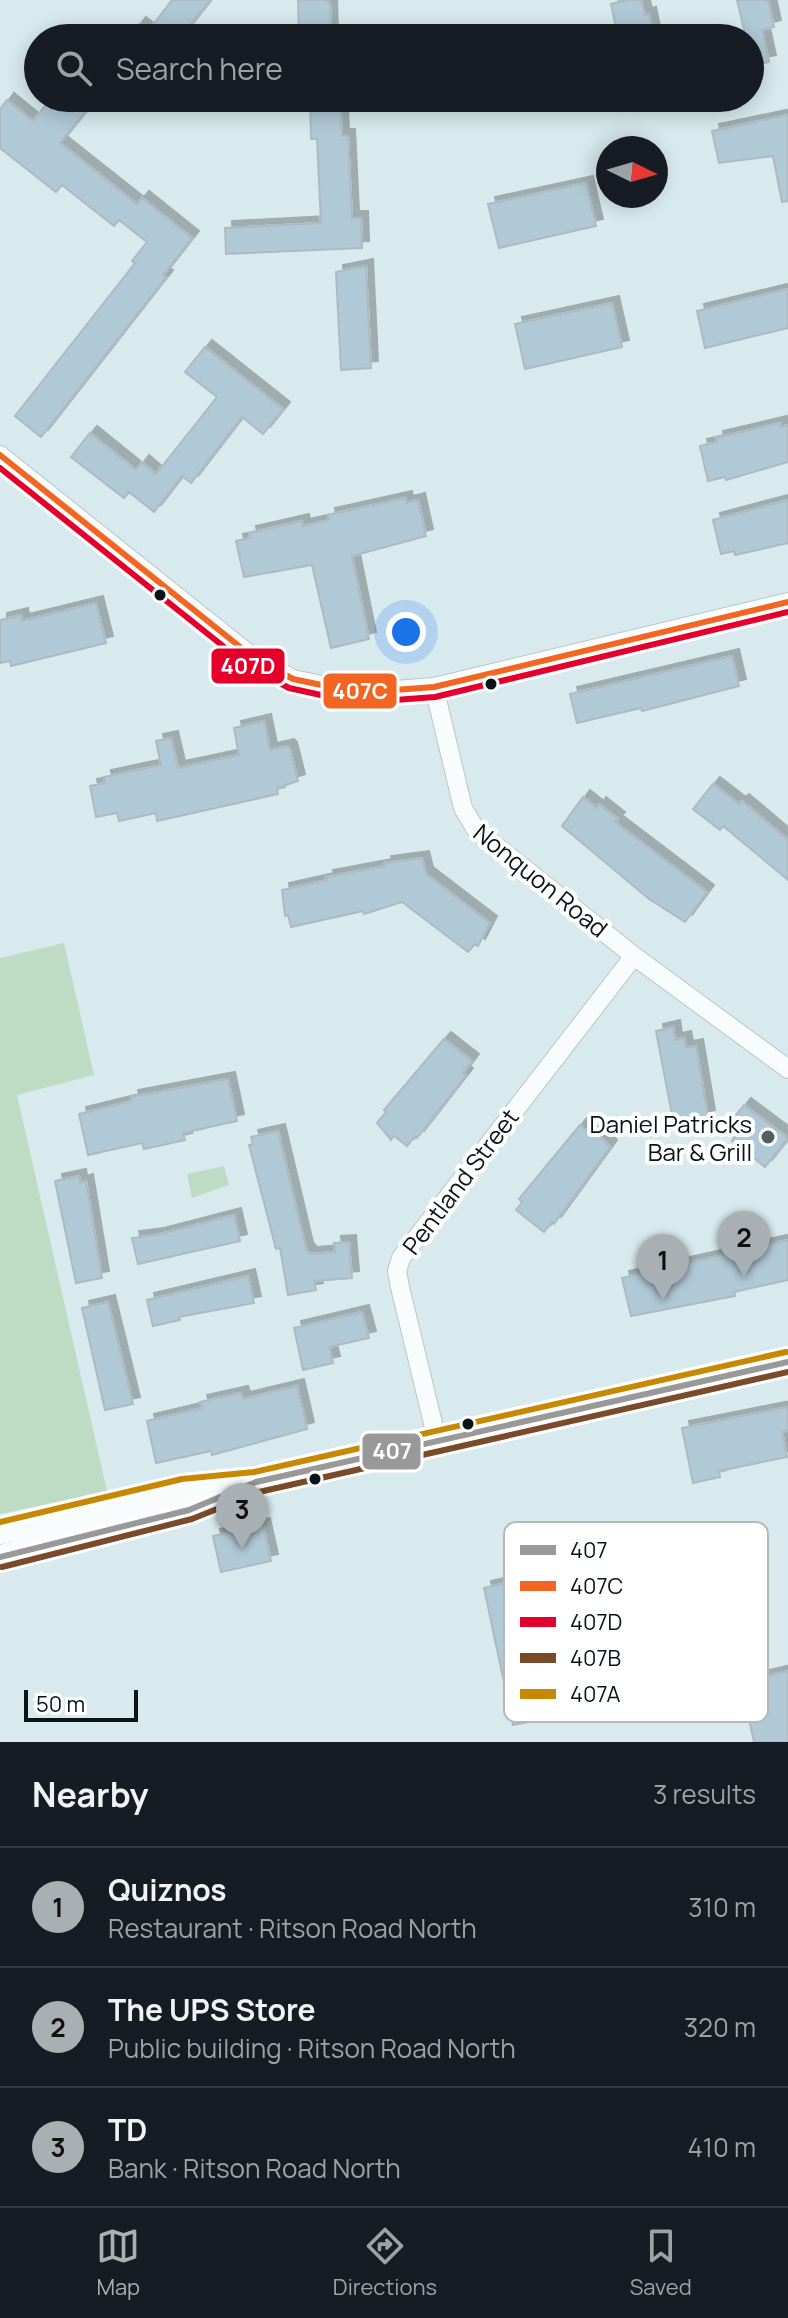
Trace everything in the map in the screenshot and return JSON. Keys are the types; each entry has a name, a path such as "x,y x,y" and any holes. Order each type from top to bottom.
{"main road":[{"path":"0,1532 184,1489 256,1482 788,1362"},
{"path":"0,1557 189,1510 256,1482"}],"street":[{"path":"0,455 254,658 275,671 313,684 349,690 434,687 788,602"},
{"name":"Nonquon Road","path":"434,687 463,808 476,830 634,956 788,1069"},
{"name":"Pentland Street","path":"437,1440 400,1287 397,1271 401,1258 634,956"}],"green space":[{"path":"64,943 94,1075 17,1095 107,1491 0,1514 0,958"},
{"path":"224,1166 229,1185 192,1198 187,1174"}],"building":[{"path":"172,0 210,0 191,24 153,24"},
{"path":"298,0 327,0 330,4 331,24 299,24"},
{"path":"641,0 651,24 615,24 611,4"},
{"path":"737,0 768,0 774,27 764,30 764,24 743,24"},
{"path":"764,39 769,62 764,63"},
{"path":"7,100 33,121 40,112 85,112 60,143 137,204 142,198 192,238 163,275 166,277 41,437 15,416 135,263 132,261 147,242 119,220 114,226 62,185 56,192 0,148 0,109"},
{"path":"310,112 341,112 342,136 348,136 352,218 361,218 362,248 226,254 225,228 321,223 317,139 311,139"},
{"path":"788,115 788,201 782,202 773,156 719,163 712,131"},
{"path":"586,183 596,226 499,248 488,204"},
{"path":"366,266 371,368 341,370 336,272"},
{"path":"788,289 788,328 705,348 697,311"},
{"path":"612,303 622,347 525,369 515,324"},
{"path":"205,347 283,409 263,434 242,417 191,483 182,476 154,512 129,492 124,498 71,457 90,433 136,470 142,462 156,474 217,397 185,372"},
{"path":"780,423 781,427 788,425 788,462 726,480 725,477 708,481 700,446 717,442 716,438"},
{"path":"405,498 406,503 418,500 426,536 352,556 369,639 331,648 312,565 244,577 236,541 250,538 249,533 302,521 303,526 329,520 328,515"},
{"path":"788,500 788,543 735,555 734,551 721,554 713,520"},
{"path":"96,603 106,643 11,666 10,661 0,663 0,620 21,615 22,621"},
{"path":"732,656 739,686 642,711 641,708 577,723 570,694"},
{"path":"264,721 270,750 287,746 290,749 298,781 277,788 278,794 157,821 156,813 119,821 117,813 96,817 90,786 105,783 104,777 161,765 156,741 171,738 178,768 239,755 234,728"},
{"path":"713,784 739,804 742,801 788,840 788,880 723,826 720,830 693,809"},
{"path":"583,797 597,808 599,804 618,819 615,822 707,892 685,922 649,899 562,826"},
{"path":"422,858 426,874 490,923 478,946 475,944 468,952 402,902 364,914 363,911 291,927 288,915 285,916 282,890 327,880 326,877 385,866 384,863"},
{"path":"673,1027 675,1040 684,1038 686,1048 696,1046 708,1117 674,1125 656,1031"},
{"path":"444,1039 472,1061 463,1073 466,1075 417,1138 415,1136 407,1146 394,1136 391,1140 377,1123 386,1112 384,1110"},
{"path":"228,1079 237,1121 183,1133 185,1140 144,1149 142,1143 88,1155 79,1114 132,1101 131,1097"},
{"path":"744,1105 788,1138 765,1167 732,1141 734,1138 724,1130"},
{"path":"580,1125 591,1134 594,1130 610,1147 554,1224 552,1222 544,1232 516,1210 522,1202 519,1199"},
{"path":"278,1131 306,1249 310,1254 335,1252 334,1243 349,1242 352,1278 314,1281 316,1290 288,1295 280,1248 276,1249 249,1145 253,1144 251,1137"},
{"path":"79,1176 80,1183 86,1181 102,1278 76,1283 55,1181"},
{"path":"234,1215 240,1241 138,1264 132,1238 157,1235"},
{"path":"788,1240 788,1280 734,1292 735,1296 631,1316 622,1278"},
{"path":"248,1276 254,1303 179,1317 180,1320 153,1326 147,1300"},
{"path":"108,1302 133,1404 105,1410 82,1308"},
{"path":"362,1312 369,1338 329,1347 333,1363 303,1370 294,1328"},
{"path":"297,1386 307,1429 212,1455 211,1451 156,1463 147,1421 202,1408 200,1402 241,1393 243,1399"},
{"path":"788,1407 788,1430 782,1432 787,1457 719,1471 720,1477 693,1483 682,1428"},
{"path":"263,1525 271,1561 221,1572 213,1536"},
{"path":"504,1583 504,1682 484,1588"},
{"path":"788,1671 788,1742 754,1742 750,1722 768,1722 768,1676"}],"transit line":[{"name":"407C","path":"0,455 254,658 293,679 331,687 368,692 434,687 788,602"},
{"name":"407D","path":"0,468 248,666 289,688 330,697 368,702 435,697 788,612"},
{"name":"407A","path":"0,1522 182,1479 254,1472 786,1352"},
{"name":"407","path":"0,1557 189,1510 256,1482 788,1362"},
{"name":"407B","path":"2,1567 192,1519 259,1492 788,1372"}],"place":[{"name":"Daniel Patricks Bar & Grill","path":"768,1137"},
{"name":"The UPS Store","path":"744,1277"},
{"name":"Quiznos","path":"663,1300"},
{"name":"TD","path":"242,1549"}]}
